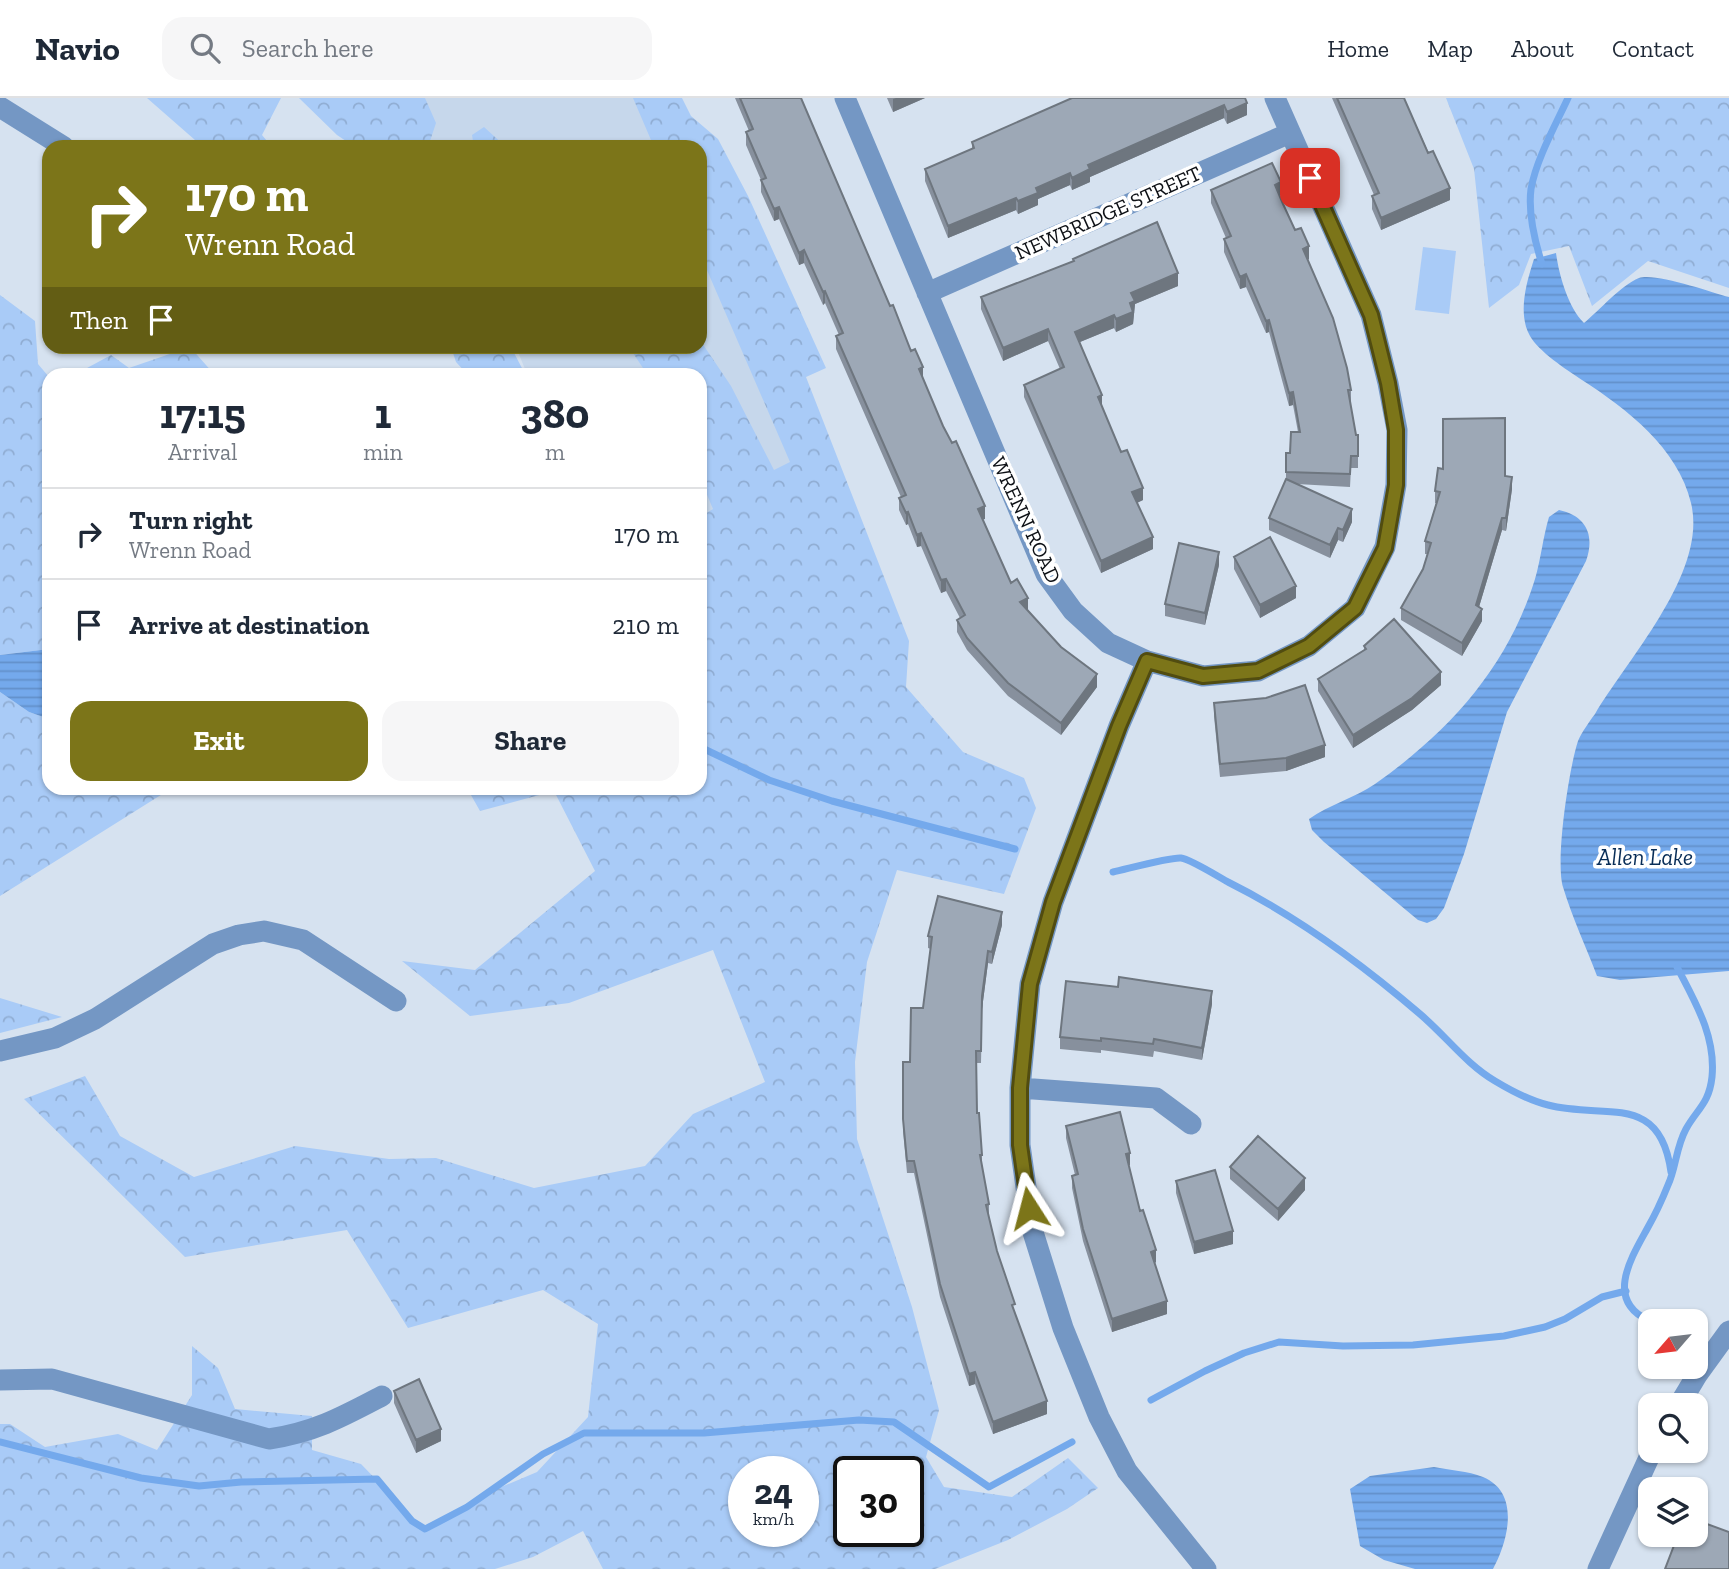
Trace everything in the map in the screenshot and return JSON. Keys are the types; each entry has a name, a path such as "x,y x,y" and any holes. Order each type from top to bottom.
{"street":[{"name":"WRENN ROAD","path":"845,98 1046,574 1073,611 1108,643 1147,661 1203,676 1258,671 1309,646 1355,608 1385,548 1396,485 1396,430 1388,383 1371,315 1275,98"},
{"path":"0,107 53,140"},
{"name":"NEWBRIDGE STREET","path":"927,293 1290,133"},
{"path":"1147,661 1119,726 1053,902 1030,984 1020,1088 1020,1145 1032,1229 1063,1328 1099,1417 1128,1471 1206,1569"},
{"path":"0,1051 65,1033 96,1019 213,944 239,935 264,931 303,940 396,1001"},
{"path":"1020,1088 1156,1098 1191,1124"},
{"path":"1687,1393 1729,1331"},
{"path":"0,1380 51,1379 269,1439 300,1434 331,1423 382,1396"},
{"path":"1598,1569 1647,1463"}],"shaded area":[{"path":"412,98 643,98 661,140 430,140"},
{"path":"707,249 801,472 707,521 707,368 525,368 519,354 707,354"}],"green space":[{"path":"147,98 281,98 262,135 266,140 195,140"},
{"path":"299,98 425,98 436,123 430,140 344,140"},
{"path":"633,98 682,98 691,116 718,139 748,196 826,368 806,377 909,641 906,687 963,752 1024,778 1036,808 1004,894 897,870 867,962 855,1062 857,1139 912,1307 939,1410 926,1457 944,1487 1012,1497 1068,1458 1098,1488 1067,1509 1008,1540 935,1569 603,1569 583,1531 533,1557 495,1569 0,1569 0,1424 10,1424 45,1447 118,1434 157,1450 192,1395 192,1346 218,1368 235,1409 312,1416 312,1450 361,1464 426,1531 482,1495 537,1472 588,1417 598,1324 543,1290 408,1328 347,1230 185,1257 24,1099 85,1076 120,1136 194,1177 295,1146 389,1159 436,1158 534,1188 645,1166 693,1114 765,1082 713,950 569,1003 470,1016 402,961 475,970 595,871 556,795 707,795 707,513 713,509 707,495 707,368 643,368 634,354 707,354 707,350 731,386 774,470 790,462 707,270 707,140 651,140"},
{"path":"1446,98 1729,98 1729,288 1648,261 1592,306 1569,246 1531,254 1519,285 1489,308 1474,169"},
{"path":"484,127 498,140 473,140 472,135"},
{"path":"1423,247 1456,251 1449,314 1415,310"},
{"path":"0,295 35,321 38,364 42,369 42,650 0,655"},
{"path":"170,354 196,354 209,368 129,368"},
{"path":"453,354 515,354 522,368 462,368"},
{"path":"111,355 129,368 87,368"},
{"path":"0,692 29,712 42,717 42,795 161,795 0,896"},
{"path":"471,795 539,795 480,811"},
{"path":"0,998 62,1017 0,1033"}],"water":[{"name":"Allen Lake","path":"1556,253 1565,290 1584,323 1618,292 1639,278 1669,280 1729,297 1729,971 1620,980 1597,976 1563,887 1561,857 1564,814 1578,741 1662,613 1688,557 1693,530 1691,503 1684,483 1663,448 1633,417 1553,360 1530,336 1524,307 1526,287 1534,259"},
{"path":"1559,510 1582,522 1589,535 1589,552 1507,712 1464,854 1444,908 1436,919 1427,923 1418,920 1324,842 1312,830 1309,819 1367,789 1402,764 1473,695 1509,641 1523,611 1535,579 1549,517"},
{"path":"42,650 42,717 29,712 0,692 0,655"},
{"path":"1434,1467 1483,1477 1495,1484 1503,1494 1508,1518 1503,1545 1493,1569 1415,1569 1384,1560 1360,1546 1350,1489 1370,1476"}],"building":[{"path":"740,98 801,98 890,306 893,305 911,351 915,349 923,367 919,369 943,426 952,443 956,441 985,506 978,509 1011,583 1017,579 1028,598 1020,602 1061,647 1097,674 1061,723 1008,683 967,638 957,620 965,615 946,579 941,580 921,533 917,535 899,498 906,495 836,336 843,333 825,291 823,292 804,250 799,253 779,207 774,209 761,180 766,178 746,132 753,129"},
{"path":"1072,98 1245,98 1247,103 1227,112 1224,105 1088,165 1090,169 1072,178 1070,173 1036,188 1038,193 1018,201 1016,198 948,226 925,169 974,148 972,142"},
{"path":"1337,98 1404,98 1428,153 1433,151 1450,188 1381,218 1372,196 1379,193"},
{"path":"1272,163 1281,182 1275,185 1283,204 1295,230 1301,228 1309,246 1303,249 1333,318 1347,368 1351,390 1348,390 1358,435 1358,456 1351,456 1350,474 1286,472 1286,453 1290,453 1291,432 1300,432 1293,392 1289,393 1269,320 1266,321 1246,274 1240,277 1224,239 1231,236 1211,190"},
{"path":"1157,222 1178,273 1131,293 1135,301 1130,303 1133,312 1116,319 1114,315 1075,332 1102,395 1098,397 1121,452 1127,450 1143,488 1132,492 1153,537 1101,561 1024,385 1064,367 1048,329 1003,348 981,297 1074,261 1073,259"},
{"path":"1505,418 1505,476 1512,477 1506,518 1502,518 1476,605 1482,609 1462,643 1401,608 1423,569 1431,543 1425,541 1440,492 1435,491 1438,468 1443,469 1443,419"},
{"path":"1286,479 1352,509 1343,530 1338,528 1330,545 1269,518"},
{"path":"1270,537 1296,586 1260,605 1234,557"},
{"path":"1179,543 1219,552 1205,613 1165,604"},
{"path":"1394,619 1441,672 1412,698 1353,735 1318,679 1366,649 1364,646"},
{"path":"1305,685 1325,745 1286,758 1220,764 1214,703 1266,698"},
{"path":"938,896 1002,912 992,952 988,951 982,996 981,1051 976,1051 980,1155 989,1204 986,1205 997,1251 1015,1304 1012,1305 1047,1401 993,1422 975,1372 969,1374 940,1284 914,1161 907,1161 903,1119 903,1062 910,1062 911,1008 923,1008 932,937 928,936"},
{"path":"1119,977 1212,991 1202,1048 1154,1039 1153,1044 1060,1037 1066,981 1118,987"},
{"path":"1120,1112 1130,1153 1126,1154 1140,1211 1143,1210 1156,1250 1151,1252 1167,1301 1112,1319 1083,1229 1072,1176 1078,1174 1066,1126"},
{"path":"1258,1136 1305,1178 1278,1209 1230,1167"},
{"path":"1215,1170 1233,1231 1194,1242 1176,1181"},
{"path":"419,1379 441,1429 416,1440 394,1391"},
{"path":"1708,1524 1729,1532 1729,1569 1665,1569 1673,1547 1708,1547"}],"waterway":[{"path":"1542,264 1530,207 1531,189 1542,154 1568,98"},
{"path":"707,750 769,780 832,801 1015,849"},
{"path":"1113,872 1175,858 1185,859 1204,868 1279,910 1376,977 1475,1066 1501,1084 1548,1105 1609,1111 1642,1119 1655,1129 1665,1146 1671,1172"},
{"path":"1638,1314 1627,1301 1625,1278 1629,1265 1656,1213 1671,1178 1683,1136 1705,1100 1712,1077 1711,1047 1703,1020 1677,967"},
{"path":"1151,1400 1244,1353 1279,1342 1343,1346 1413,1345 1504,1336 1545,1327 1565,1319 1602,1297 1626,1291"},
{"path":"0,1442 141,1478 199,1486 241,1482 377,1479 412,1521 425,1529 467,1507 543,1454 584,1433 704,1433 859,1420 894,1422 989,1487 1072,1442"}],"route":[{"path":"1029,1208 1020,1145 1020,1088 1030,984 1053,902 1119,726 1147,661 1203,676 1258,671 1309,646 1355,608 1385,548 1396,485 1396,430 1388,383 1371,315 1310,178"}]}
